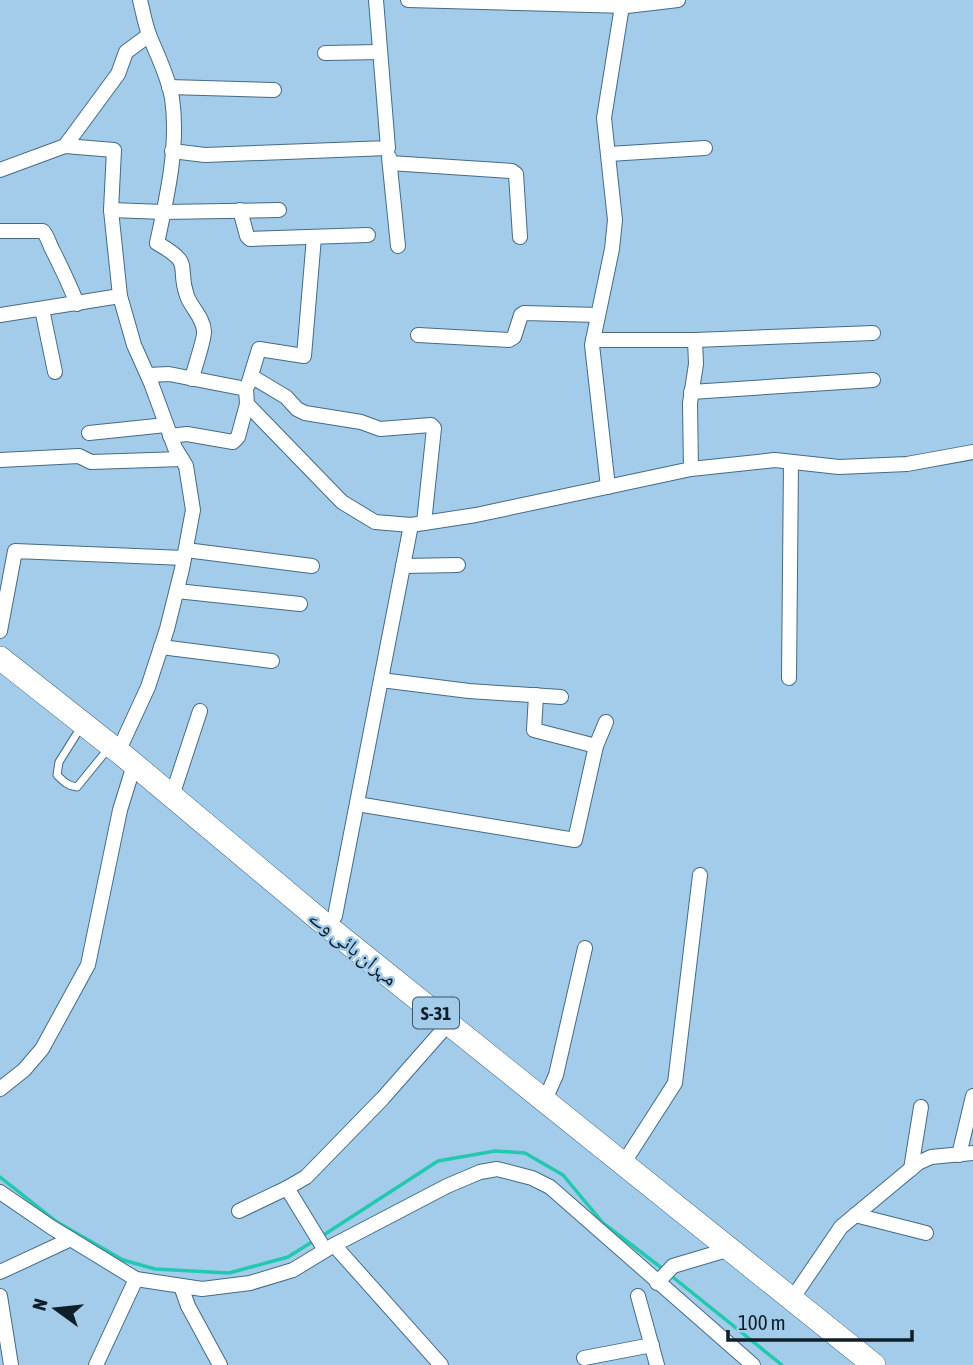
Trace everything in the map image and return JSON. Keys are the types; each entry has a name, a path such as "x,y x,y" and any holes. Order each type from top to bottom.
{"main road":[{"name":"مہران ہائی وے","path":"0,658 121,754 327,926 874,1365"}],"street":[{"path":"140,0 149,34 165,71 174,129 164,212 157,243 183,262 187,297 200,316 204,329 204,340 198,350 192,379"},
{"path":"376,0 398,246"},
{"path":"408,0 622,6 678,0"},
{"path":"608,487 593,341 612,249 615,220 604,118 622,6"},
{"path":"65,146 118,74 126,52 149,34"},
{"path":"325,53 380,52"},
{"path":"169,87 274,90"},
{"path":"0,170 65,146 114,150 111,209 121,296 134,345 148,374 168,431 186,466 194,510 177,591 161,647 121,754 121,810 88,965 42,1049 24,1070 0,1089"},
{"path":"172,151 205,155 388,148"},
{"path":"609,154 705,148"},
{"path":"390,163 512,171 516,174 520,237"},
{"path":"111,209 164,212 279,209"},
{"path":"240,210 250,239 368,235"},
{"path":"0,231 43,231 66,273 77,304"},
{"path":"89,433 168,431 233,442 238,437 259,349 304,356 314,237"},
{"path":"0,315 121,296"},
{"path":"42,309 55,372"},
{"path":"418,335 509,340 514,337 524,313 598,315"},
{"path":"593,341 873,333"},
{"path":"691,469 691,392 696,364 695,340"},
{"path":"148,374 169,374 286,397 297,409 306,413 361,422 380,429 431,425 434,428 418,524 403,566 335,916 327,926"},
{"path":"691,392 873,380"},
{"path":"248,390 342,502 375,522 418,524 476,515 691,469 775,460 839,467 907,464 973,452"},
{"path":"0,460 79,456 91,462 182,459"},
{"path":"789,678 792,462"},
{"path":"0,631 15,551 185,554 312,566"},
{"path":"403,566 458,565"},
{"path":"177,591 299,604"},
{"path":"161,647 272,661"},
{"path":"381,680 469,691 561,697"},
{"path":"536,695 534,730 596,746"},
{"path":"172,796 200,711"},
{"path":"357,804 575,840 596,746 606,722"},
{"path":"623,1164 675,1083 700,875"},
{"path":"545,1100 556,1075 585,948"},
{"path":"239,1211 306,1177 343,1141 449,1023"},
{"path":"792,1299 841,1227 855,1215 924,1159 966,1154 973,1096"},
{"path":"911,1169 921,1107"},
{"path":"0,1192 136,1279 202,1289 250,1283 293,1270 330,1247 447,1186 480,1172 497,1169 532,1178 550,1187 663,1277 753,1365"},
{"path":"287,1188 330,1247 440,1365"},
{"path":"855,1215 926,1233"},
{"path":"0,1272 71,1239"},
{"path":"663,1277 701,1256 730,1249"},
{"path":"96,1365 136,1279"},
{"path":"181,1286 188,1306 220,1365"},
{"path":"0,1296 11,1365"},
{"path":"638,1296 657,1365"},
{"path":"584,1358 652,1345"},
{"path":"730,1345 734,1365"}],"lane":[{"path":"83,724 59,762 57,775 69,786 77,787 121,754"}],"waterway":[{"path":"322,1236 438,1161 495,1151 525,1153 563,1175 603,1223 663,1269"},
{"path":"0,1177 57,1222 123,1260 155,1269 229,1273 288,1257 315,1240"},
{"path":"669,1274 782,1365"}]}
